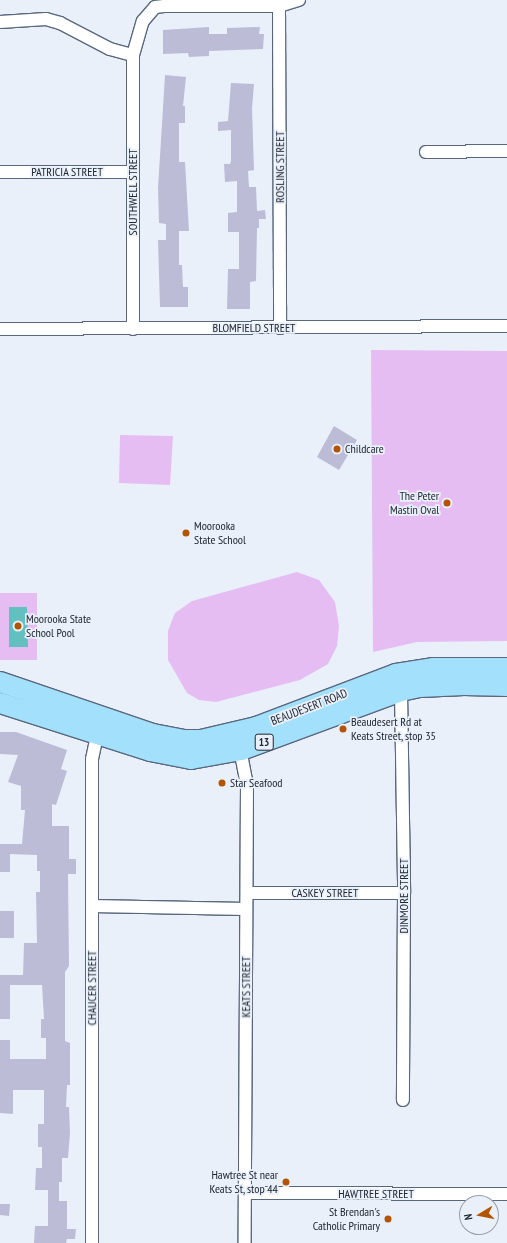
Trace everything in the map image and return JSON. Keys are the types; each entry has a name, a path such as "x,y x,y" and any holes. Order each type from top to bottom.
{"highway":[{"name":"BEAUDESERT ROAD","path":"0,682 168,738 239,742 396,674 433,668 507,668"},
{"name":"BEAUDESERT ROAD","path":"0,703 97,735 171,757 191,759 239,742 401,691 420,687 464,685 507,686"}],"street":[{"name":"SOUTHWELL STREET","path":"133,329 133,55 143,21 155,7 206,2 279,6 299,0"},
{"name":"ROSLING STREET","path":"279,6 280,328"},
{"path":"0,22 46,19 60,23 110,49 133,55"},
{"path":"426,152 507,151"},
{"name":"PATRICIA STREET","path":"0,172 133,172"},
{"name":"BLOMFIELD STREET","path":"0,329 507,326"},
{"name":"DINMORE STREET","path":"401,691 404,894 402,1100"},
{"name":"CHAUCER STREET","path":"92,1243 92,759 97,735"},
{"name":"KEATS STREET","path":"239,742 246,785 245,1243"},
{"name":"CASKEY STREET","path":"246,893 404,894"},
{"path":"92,906 246,909"},
{"name":"HAWTREE STREET","path":"245,1194 507,1194"}],"shaded area":[{"name":"The Peter Mastin Oval","path":"371,350 507,351 507,641 417,642 373,652"},
{"path":"120,435 173,436 170,485 119,483"},
{"path":"297,572 319,580 335,602 339,626 337,646 328,664 300,680 216,702 199,700 187,693 168,660 168,631 175,613 192,601"},
{"name":"Moorooka State School Pool","path":"0,593 37,593 37,660 0,660"}],"water":[{"path":"9,607 27,607 28,647 9,647"}],"building":[{"path":"209,27 209,34 227,34 227,28 260,27 259,34 264,34 263,49 209,51 209,56 189,57 188,53 163,54 163,30"},
{"path":"165,75 186,77 183,106 185,106 185,123 179,123 179,162 185,162 189,231 179,231 179,265 182,265 183,287 188,287 188,307 160,307 158,240 166,240 166,224 159,223 158,188"},
{"path":"231,83 254,84 252,108 254,170 248,171 249,187 256,187 257,211 265,210 266,219 259,219 259,228 257,228 256,281 250,282 250,309 227,309 228,269 239,269 239,232 228,232 228,213 237,212 237,181 225,182 224,164 230,164 231,161 231,130 218,131 218,122 228,121"},
{"name":"Childcare","path":"334,426 357,440 339,470 317,457"},
{"path":"0,732 16,732 67,750 61,769 67,771 56,805 52,804 52,826 69,826 69,859 76,859 76,874 68,874 69,966 65,972 65,1041 70,1043 70,1085 67,1085 66,1107 69,1107 70,1133 68,1158 62,1158 62,1182 59,1182 59,1201 67,1201 67,1229 76,1229 75,1239 67,1239 66,1243 34,1243 35,1226 48,1226 48,1190 35,1190 36,1168 42,1168 42,1147 38,1147 38,1124 44,1124 44,1090 13,1090 13,1114 0,1113 0,1040 10,1040 10,1059 46,1059 46,1038 41,1038 41,1019 44,1019 42,985 10,985 10,1019 0,1019 0,975 23,975 24,943 37,943 36,892 40,892 40,871 37,871 37,855 10,854 10,872 0,872 0,844 22,844 25,810 21,810 21,786 8,782 18,755 0,754"},
{"path":"0,911 14,911 14,938 0,938"},
{"path":"0,1204 10,1204 9,1216 0,1215"}],"place":[{"name":"Childcare","path":"337,449"},
{"name":"The Peter Mastin Oval","path":"447,503"},
{"name":"Moorooka State School","path":"186,533"},
{"name":"Moorooka State School Pool","path":"18,626"},
{"name":"Beaudesert Rd at Keats Street, stop 35","path":"343,729"},
{"name":"Star Seafood","path":"222,783"},
{"name":"Hawtree St near Keats St, stop 44","path":"286,1182"},
{"name":"St Brendan's Catholic Primary","path":"388,1219"}]}
